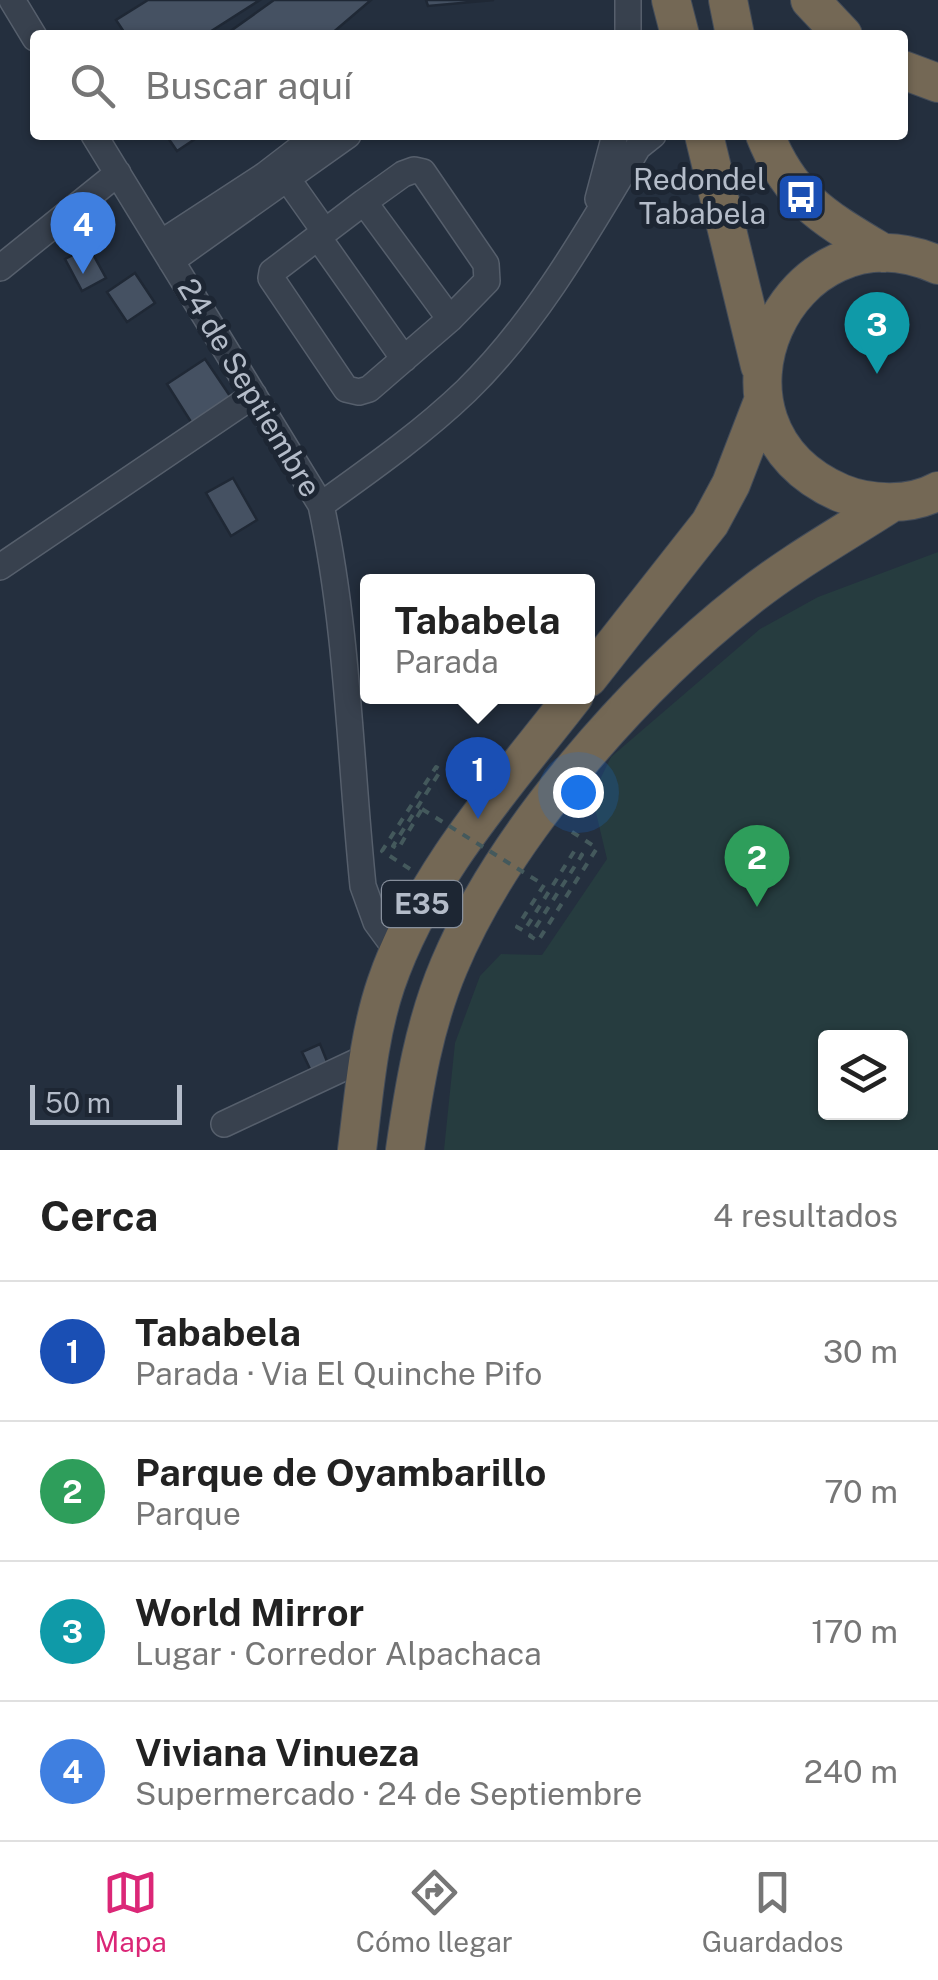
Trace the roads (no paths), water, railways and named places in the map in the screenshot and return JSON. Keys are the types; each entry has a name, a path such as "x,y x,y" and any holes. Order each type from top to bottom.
{"highway":[{"path":"671,0 679,30"},
{"path":"728,0 734,30"},
{"path":"810,0 838,30"},
{"path":"908,72 938,82"},
{"path":"705,140 762,385"},
{"path":"767,140 778,168 801,197 883,253"},
{"path":"595,669 710,524 731,484 762,385 767,340 784,305 811,278 845,260 883,253 932,257"},
{"name":"E35","path":"762,385 772,430 793,461 821,484 855,498 891,502"},
{"name":"E35","path":"405,1150 425,1038 449,966 514,849 582,760 687,648 750,596 891,502 938,490"},
{"name":"E35","path":"357,1150 369,1056 384,987 409,926 466,836 568,704"}],"street":[{"path":"12,0 30,30"},
{"path":"628,0 628,30"},
{"name":"24 de Septiembre","path":"97,140 321,505 340,624 364,886 376,922 398,952"},
{"path":"276,177 312,140"},
{"path":"166,252 276,177 339,140"},
{"path":"590,228 614,140"},
{"path":"321,505 397,451 466,390 508,342 590,228 638,147 646,140"},
{"path":"424,172 487,271 486,280 450,319 369,389 352,392 346,389 272,278 275,266 364,202 403,174 424,172"},
{"path":"0,268 118,174"},
{"path":"276,177 404,358"},
{"path":"364,202 450,319"},
{"path":"0,567 254,396"},
{"path":"224,1124 369,1056"}],"place":[{"name":"Redondel Tababela","path":"801,197"},
{"name":"Viviana Vinueza","path":"83,274"},
{"name":"World Mirror","path":"877,374"},
{"name":"Tababela","path":"478,819"},
{"name":"Parque de Oyambarillo","path":"757,907"}]}
